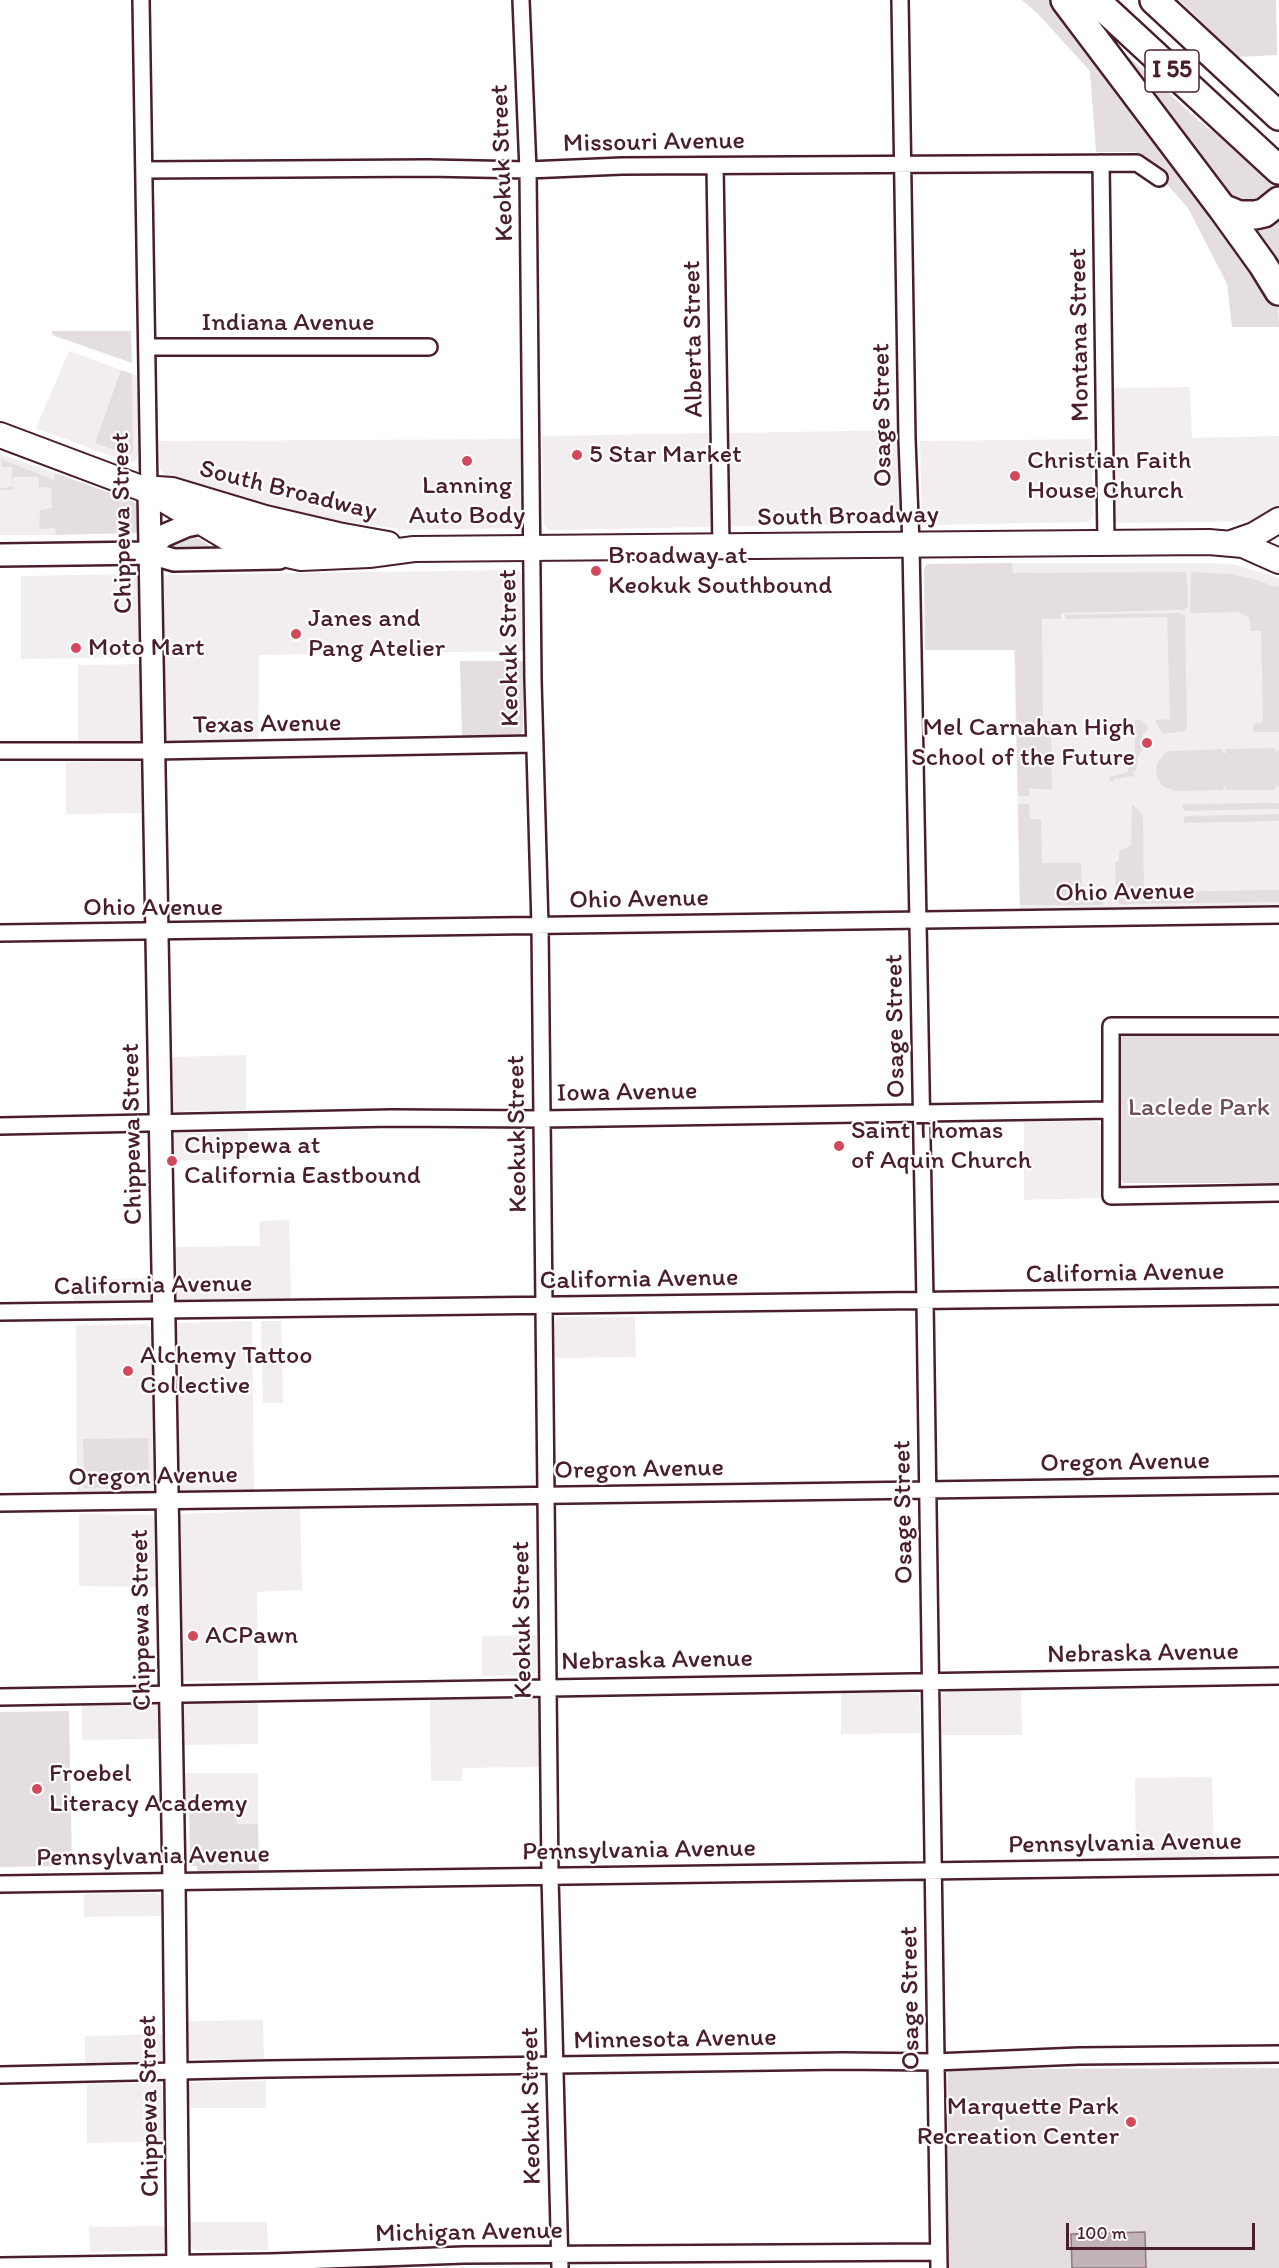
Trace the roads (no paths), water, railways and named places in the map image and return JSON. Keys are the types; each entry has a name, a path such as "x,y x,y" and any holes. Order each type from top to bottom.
{"highway":[{"path":"1065,0 1222,208 1279,291"},
{"name":"I 55","path":"1095,0 1279,170"},
{"name":"I 55","path":"1154,0 1279,116"},
{"path":"1222,208 1239,215 1255,215 1264,213 1279,201"}],"main road":[{"name":"South Broadway","path":"0,435 149,491 231,540 268,551 301,558 389,554 414,549"},
{"name":"South Broadway","path":"149,491 172,490 246,513 338,535 414,549 1231,543 1244,545 1279,561"},
{"name":"Chippewa Street","path":"149,491 174,1881 178,2266"},
{"path":"1231,543 1254,535 1279,520"},
{"path":"150,553 163,536 200,523 229,521 301,538 325,538 338,535"},
{"path":"0,555 150,553 156,557 174,560 301,558"}],"street":[{"name":"Chippewa Street","path":"141,0 149,491"},
{"name":"Keokuk Street","path":"521,0 528,170 535,744 540,926 550,1876 559,2261"},
{"name":"Osage Street","path":"900,0 906,427 911,545 925,1301 939,2268"},
{"name":"Montana Street","path":"1101,163 1106,543"},
{"name":"Missouri Avenue","path":"144,170 428,168 528,170 716,166 1137,163 1159,178"},
{"name":"Alberta Street","path":"716,166 721,547"},
{"name":"Indiana Avenue","path":"147,347 429,347"},
{"name":"Texas Avenue","path":"0,751 154,751 535,744"},
{"name":"Ohio Avenue","path":"0,933 1279,915"},
{"path":"1279,1026 1111,1026 1111,1196 1279,1194"},
{"name":"Iowa Avenue","path":"0,1126 392,1118 542,1119 1111,1110"},
{"name":"California Avenue","path":"0,1312 1279,1296"},
{"name":"Oregon Avenue","path":"0,1503 1279,1485"},
{"name":"Nebraska Avenue","path":"0,1697 1279,1676"},
{"name":"Pennsylvania Avenue","path":"0,1884 1279,1866"},
{"name":"Minnesota Avenue","path":"0,2074 1279,2054"},
{"name":"Michigan Avenue","path":"0,2266 178,2266 464,2255 559,2261 938,2252"}],"place":[{"name":"5 Star Market","path":"577,455"},
{"name":"Lanning Auto Body","path":"467,461"},
{"name":"Christian Faith House Church","path":"1015,476"},
{"name":"Broadway at Keokuk Southbound","path":"596,571"},
{"name":"Janes and Pang Atelier","path":"296,634"},
{"name":"Moto Mart","path":"76,648"},
{"name":"Mel Carnahan High School of the Future","path":"1147,743"},
{"name":"Saint Thomas of Aquin Church","path":"839,1146"},
{"name":"Chippewa at California Eastbound","path":"172,1161"},
{"name":"Alchemy Tattoo Collective","path":"128,1371"},
{"name":"ACPawn","path":"193,1636"},
{"name":"Froebel Literacy Academy","path":"37,1789"},
{"name":"Marquette Park Recreation Center","path":"1131,2122"}],"park label":[{"name":"Laclede Park","path":"1199,1108"}]}
